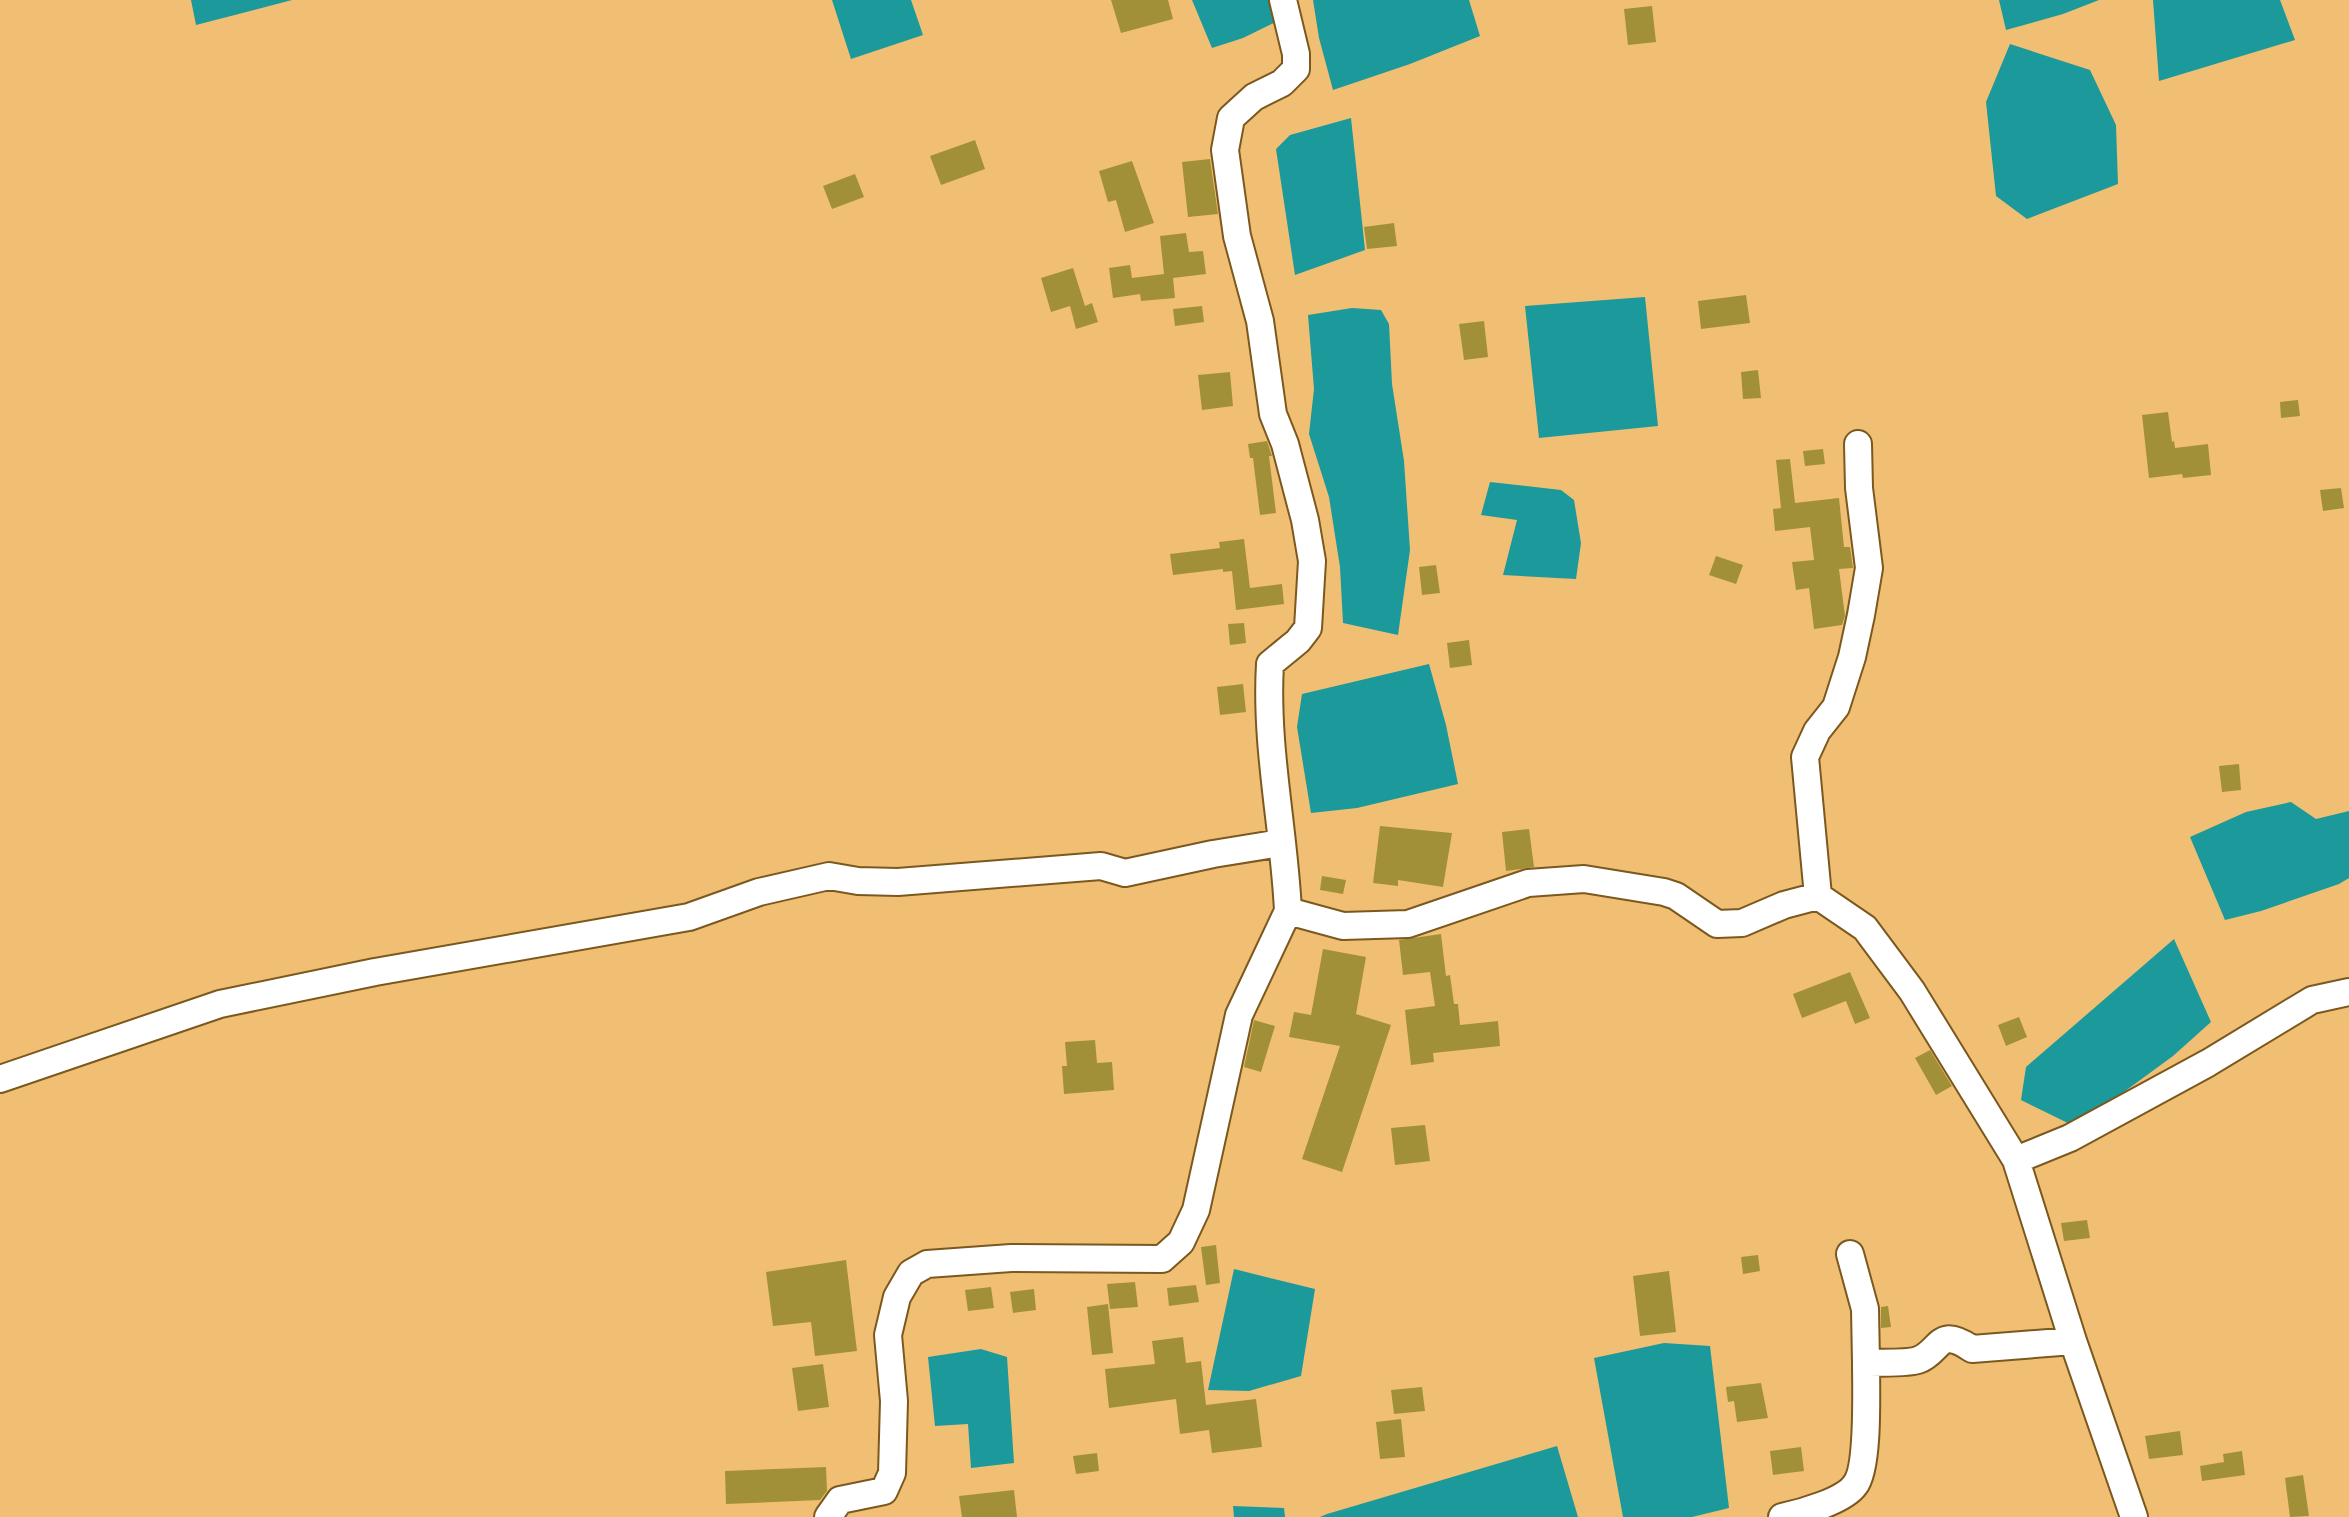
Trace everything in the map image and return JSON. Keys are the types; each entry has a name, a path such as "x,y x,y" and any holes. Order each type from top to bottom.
{"street":[{"path":"828,1517 840,1500 884,1491 892,1473 894,1401 888,1335 897,1297 911,1273 927,1264 1011,1258 1162,1259 1181,1242 1196,1210 1239,1015 1288,911 1268,695 1270,664 1298,641 1308,628 1312,561 1285,444 1273,414 1260,321 1237,236 1225,150 1231,118 1254,97 1282,83 1296,69 1296,54 1283,0"},
{"path":"1818,896 1805,757 1817,731 1836,707 1852,657 1869,568 1858,444"},
{"path":"0,1079 220,1004 375,972 689,917 759,892 829,876 858,881 898,882 1101,866 1125,873 1281,843"},
{"path":"1288,911 1343,926 1408,924 1528,883 1584,879 1676,896 1717,924 1742,923 1784,905 1818,896 1865,928 1912,991 2016,1160 2073,1341 2134,1517"},
{"path":"2016,1160 2070,1138 2208,1063 2312,1000 2349,992"},
{"path":"1782,1517 1826,1504 1855,1486 1863,1464 1865,1309 1850,1254"},
{"path":"1866,1363 1918,1360 1944,1341 1959,1340 1972,1349 2073,1341"}],"water":[{"path":"191,0 292,0 196,25"},
{"path":"832,0 911,0 923,35 851,59"},
{"path":"1192,0 1276,0 1282,19 1243,38 1212,48"},
{"path":"1313,0 1469,0 1480,36 1333,90"},
{"path":"1999,0 2099,0 2006,30"},
{"path":"2153,0 2280,0 2295,40 2159,81"},
{"path":"2010,44 2090,70 2116,125 2118,184 2027,219 1996,196 1986,102"},
{"path":"1351,118 1365,250 1295,275 1276,149 1290,135"},
{"path":"1645,297 1658,426 1539,438 1525,306"},
{"path":"1352,308 1381,310 1389,324 1392,384 1404,461 1410,550 1398,635 1343,623 1340,567 1329,497 1309,434 1314,389 1308,315"},
{"path":"1490,482 1561,490 1574,500 1581,543 1576,579 1503,575 1517,520 1481,515"},
{"path":"1429,664 1458,784 1357,808 1311,813 1297,727 1302,694"},
{"path":"2291,802 2316,819 2349,811 2349,878 2261,911 2225,920 2190,837 2246,812"},
{"path":"2174,939 2211,1022 2173,1056 2076,1127 2021,1100 2026,1067"},
{"path":"1234,1269 1315,1289 1301,1376 1249,1391 1208,1390"},
{"path":"1664,1343 1710,1346 1729,1508 1692,1517 1623,1517 1594,1358"},
{"path":"981,1349 1007,1357 1014,1463 971,1468 968,1424 935,1426 928,1357"},
{"path":"1557,1446 1578,1517 1320,1517 1327,1514"},
{"path":"1233,1506 1284,1508 1285,1517 1234,1517"}],"building":[{"path":"1111,0 1168,0 1173,19 1121,33"},
{"path":"1652,6 1656,42 1628,45 1624,9"},
{"path":"975,140 985,169 941,185 930,156"},
{"path":"1210,159 1218,214 1188,217 1182,162"},
{"path":"1132,161 1154,223 1125,232 1116,200 1108,202 1099,171"},
{"path":"855,174 864,197 832,209 823,186"},
{"path":"1394,223 1397,246 1367,249 1364,227"},
{"path":"1186,233 1189,252 1203,251 1206,274 1173,278 1175,298 1141,301 1140,294 1113,298 1109,268 1130,265 1132,278 1164,274 1160,236"},
{"path":"1073,268 1085,306 1092,303 1098,322 1076,329 1070,306 1051,312 1041,278"},
{"path":"1746,295 1750,323 1701,329 1698,301"},
{"path":"1202,306 1204,322 1175,326 1173,309"},
{"path":"1484,321 1488,357 1464,360 1459,324"},
{"path":"1758,370 1761,398 1743,399 1741,372"},
{"path":"1230,372 1233,406 1202,410 1198,375"},
{"path":"2298,400 2300,416 2281,418 2280,402"},
{"path":"2168,412 2175,448 2208,444 2211,475 2183,478 2182,474 2149,478 2142,415"},
{"path":"1267,441 1272,456 1269,456 1276,513 1260,515 1253,458 1250,458 1248,444"},
{"path":"1823,449 1825,464 1805,466 1803,451"},
{"path":"1790,459 1795,503 1839,498 1844,547 1850,547 1853,568 1839,569 1845,616 1842,625 1814,629 1809,588 1796,590 1792,562 1814,560 1810,527 1775,531 1773,509 1781,508 1776,460"},
{"path":"2341,488 2344,508 2323,511 2320,490"},
{"path":"1244,539 1250,588 1282,584 1284,604 1236,610 1232,571 1223,572 1223,569 1173,575 1170,554 1220,548 1219,542"},
{"path":"1716,556 1743,565 1736,584 1709,575"},
{"path":"1436,565 1440,593 1422,595 1419,567"},
{"path":"1244,623 1246,643 1230,645 1228,624"},
{"path":"1469,640 1472,665 1450,668 1447,643"},
{"path":"1243,684 1246,712 1220,715 1217,687"},
{"path":"2239,764 2241,790 2222,792 2219,766"},
{"path":"1380,826 1452,833 1443,887 1398,880 1398,886 1373,883"},
{"path":"1529,829 1534,867 1506,871 1502,832"},
{"path":"1322,876 1346,880 1343,894 1320,890"},
{"path":"1441,934 1446,976 1450,975 1460,1025 1498,1021 1500,1046 1433,1053 1434,1062 1411,1065 1405,1010 1435,1006 1430,972 1403,975 1399,940"},
{"path":"1323,949 1366,957 1356,1014 1391,1025 1342,1172 1302,1159 1340,1046 1289,1037 1294,1012 1311,1015"},
{"path":"1850,972 1870,1018 1855,1024 1846,1001 1802,1018 1793,994"},
{"path":"2019,1017 2027,1037 2006,1046 1998,1025"},
{"path":"1254,1020 1275,1026 1261,1072 1244,1067"},
{"path":"1095,1040 1097,1063 1112,1062 1114,1090 1064,1094 1062,1066 1067,1066 1065,1042"},
{"path":"1930,1050 1952,1086 1936,1095 1915,1058"},
{"path":"1425,1125 1430,1161 1395,1165 1391,1128"},
{"path":"2087,1220 2090,1238 2064,1241 2061,1223"},
{"path":"1216,1245 1220,1283 1206,1285 1201,1247"},
{"path":"1758,1255 1760,1271 1743,1274 1741,1257"},
{"path":"846,1260 857,1351 815,1356 811,1322 773,1326 766,1272"},
{"path":"1669,1271 1676,1332 1640,1336 1633,1276"},
{"path":"1135,1282 1138,1307 1110,1309 1107,1284"},
{"path":"1196,1285 1199,1302 1169,1306 1167,1288"},
{"path":"991,1287 994,1308 968,1311 965,1290"},
{"path":"1034,1289 1036,1310 1013,1313 1010,1292"},
{"path":"1108,1304 1113,1353 1092,1355 1087,1307"},
{"path":"1888,1306 1891,1327 1881,1328 1881,1307"},
{"path":"1183,1337 1186,1363 1201,1361 1206,1405 1256,1399 1262,1447 1212,1453 1209,1430 1180,1434 1176,1399 1109,1408 1105,1369 1155,1364 1152,1341"},
{"path":"823,1364 829,1407 798,1411 792,1368"},
{"path":"1761,1383 1768,1418 1737,1422 1734,1401 1728,1402 1726,1387"},
{"path":"1422,1387 1425,1411 1394,1414 1391,1390"},
{"path":"1401,1419 1405,1457 1380,1459 1376,1422"},
{"path":"2180,1431 2183,1455 2149,1459 2145,1436"},
{"path":"1801,1447 1804,1471 1773,1475 1770,1451"},
{"path":"2242,1451 2245,1475 2202,1481 2200,1466 2224,1462 2223,1454"},
{"path":"1097,1453 1099,1471 1076,1474 1073,1456"},
{"path":"826,1467 827,1491 820,1500 726,1504 725,1471"},
{"path":"2303,1475 2309,1516 2290,1517 2285,1478"},
{"path":"1014,1490 1017,1517 962,1517 959,1496"}]}
